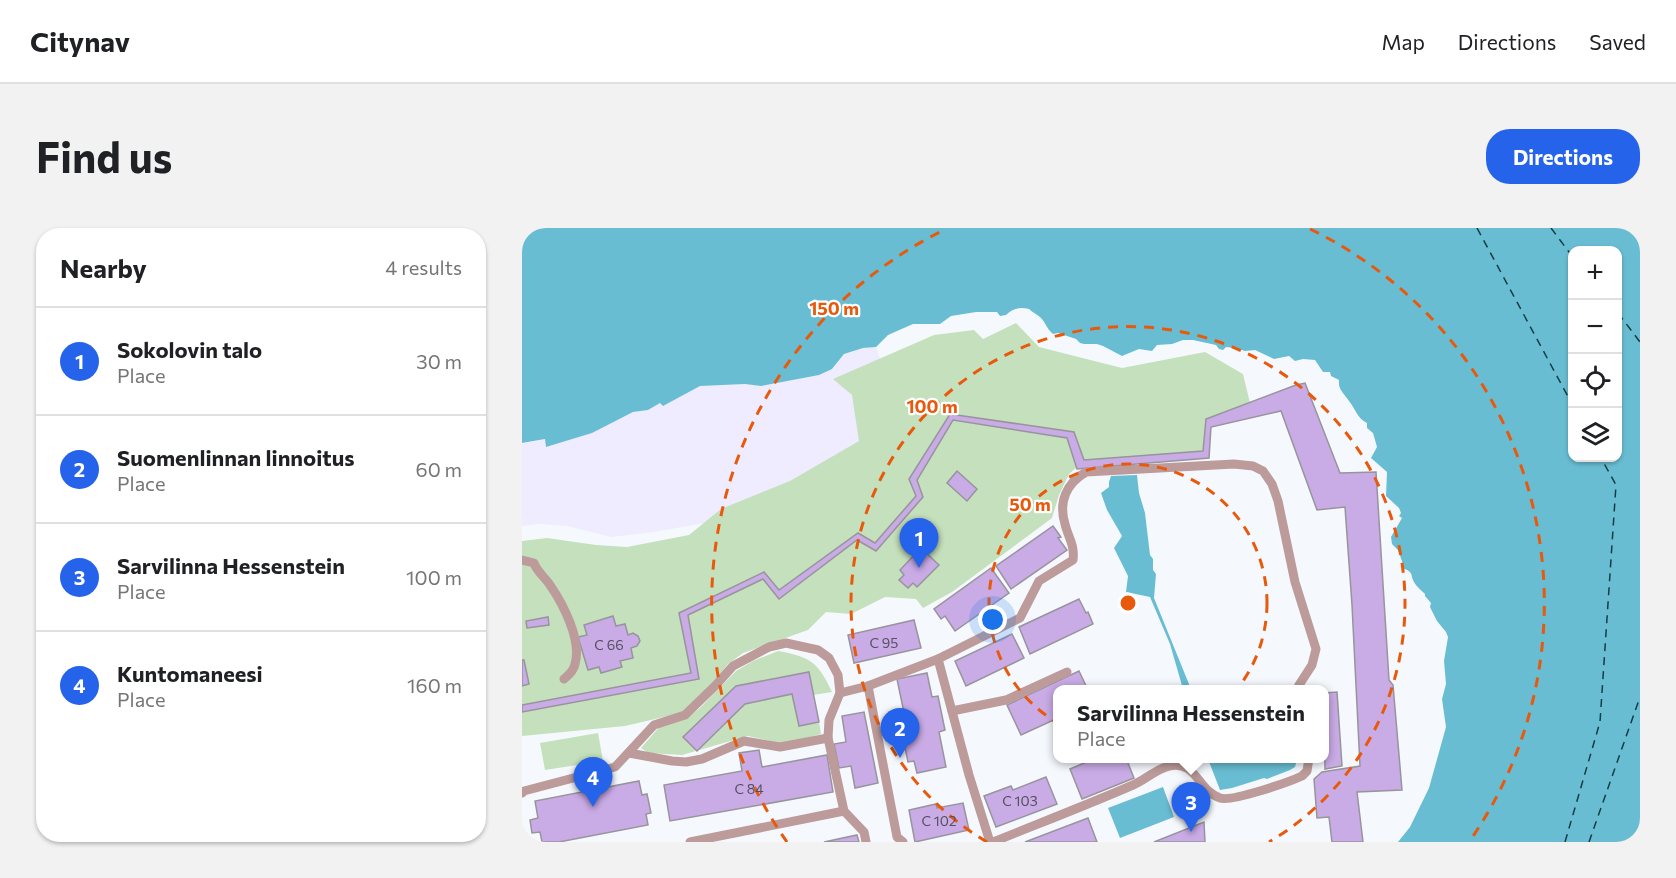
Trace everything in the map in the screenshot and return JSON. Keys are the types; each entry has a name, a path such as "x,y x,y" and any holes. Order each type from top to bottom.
{"lane":[{"path":"840,693 868,686 938,659 1020,618 1039,581 1073,560 1074,550 1064,522 1063,506 1066,490 1075,478 1086,472 1234,464 1253,466 1263,471 1272,484 1278,501 1295,582 1316,649 1312,665 1301,685"},
{"path":"522,560 534,563 536,569 551,587 571,624 576,645 575,664 570,674 564,679"},
{"path":"522,793 615,767 654,725 685,715 733,666 769,646 786,643 818,650 829,658 838,675 840,693 829,720 828,738 844,811 864,832 866,842"},
{"path":"938,659 969,775 992,842 1136,784 1167,766 1185,766 1208,792 1222,799 1265,790 1302,776 1307,771 1308,763"},
{"path":"952,711 1006,700 1067,672"},
{"path":"868,686 897,837 903,842"},
{"path":"629,753 672,762 686,762 702,759 744,741 780,747 828,738"},
{"path":"690,842 844,811"}],"shaded area":[{"path":"876,347 913,453 801,506 654,532 611,537 567,526 539,524 522,526 522,444 545,439 546,447 592,433 633,412 648,410 660,403 663,406 700,386 745,384 761,386 833,369 844,354 863,348"}],"green space":[{"path":"1016,323 1039,347 1122,368 1205,352 1243,374 1250,403 1206,419 1203,451 1084,461 1069,474 1052,518 952,592 923,608 916,599 885,597 851,614 826,612 808,630 743,653 728,664 712,684 681,713 625,726 522,736 522,541 547,538 627,547 689,535 721,509 790,481 859,441 852,395 833,379 934,335 974,330 983,339"},
{"path":"778,651 806,659 817,667 832,692 813,695 809,672 736,686 683,737 697,751 682,755 648,753 641,748 661,725 687,718 736,671 753,661"},
{"path":"792,694 799,726 819,722 821,734 795,741 779,743 748,736 697,751 745,704"},
{"path":"598,733 603,761 545,770 540,743"}],"water":[{"path":"522,228 1640,228 1640,842 1398,842 1410,827 1429,788 1446,727 1442,699 1446,684 1444,661 1448,637 1437,621 1430,607 1431,603 1425,594 1415,584 1410,572 1402,568 1403,564 1398,550 1392,544 1391,537 1402,518 1399,516 1401,513 1399,508 1386,496 1387,472 1371,458 1377,447 1373,433 1367,428 1367,423 1359,416 1342,391 1339,380 1331,376 1330,372 1323,372 1315,360 1295,361 1289,356 1274,359 1255,350 1245,351 1226,347 1223,350 1216,345 1193,340 1157,345 1152,351 1139,349 1122,356 1097,344 1084,344 1058,333 1053,334 1041,318 1029,309 1017,309 1000,316 997,312 976,312 951,316 940,324 913,324 888,335 876,347 863,348 844,354 832,369 819,375 761,386 745,384 700,386 663,406 660,403 648,410 633,412 592,433 546,447 545,439 522,443"},
{"path":"1137,475 1145,513 1150,555 1156,574 1154,598 1189,685 1182,685 1170,644 1150,597 1126,592 1128,576 1114,548 1122,536 1107,510 1101,493 1109,487 1111,476"},
{"path":"1210,763 1296,763 1295,767 1290,770 1267,779 1220,790"},
{"path":"1163,787 1174,817 1120,838 1108,808"}],"building":[{"path":"1305,383 1340,473 1376,472 1389,680 1393,685 1402,790 1357,792 1363,842 1332,842 1329,817 1317,818 1314,779 1322,772 1360,766 1345,507 1317,510 1281,411 1211,427 1209,458 1077,469 1067,438 953,420 917,480 923,497 876,551 857,540 779,599 763,579 688,615 699,679 522,712 522,705 691,673 679,613 764,572 779,590 858,533 875,543 916,496 909,479 950,414 1074,432 1084,460 1203,451 1206,419"},
{"path":"957,471 977,489 967,501 947,483"},
{"path":"1053,526 1067,550 1011,589 996,566"},
{"path":"921,548 939,565 917,587 913,583 908,588 899,580 904,575 900,570"},
{"path":"991,568 1009,593 955,631 945,616 941,619 934,609"},
{"path":"1079,599 1093,624 1030,654 1019,627"},
{"path":"613,616 616,626 625,624 628,635 633,633 638,636 640,641 637,646 631,648 633,658 620,661 622,667 601,673 599,667 588,670 578,637 587,635 584,625"},
{"path":"548,617 549,625 527,628 526,621"},
{"path":"914,620 921,648 854,663 848,635"},
{"path":"1012,634 1024,658 966,686 955,661"},
{"path":"522,660 524,660 529,684 522,686"},
{"path":"1079,671 1086,685 1053,685 1053,720 1021,735 1007,705"},
{"path":"809,672 819,722 799,726 792,694 745,704 697,751 683,737 736,686"},
{"path":"927,673 932,697 938,696 945,730 939,732 946,767 917,773 914,761 908,762 902,733 908,732 897,679"},
{"path":"1337,692 1342,766 1325,769 1325,763 1329,763 1329,693"},
{"path":"864,712 878,783 855,788 851,766 839,768 834,744 846,742 842,716"},
{"path":"759,750 762,767 827,755 833,792 670,821 664,785 742,771 739,753"},
{"path":"1084,763 1128,763 1134,778 1082,799 1070,769"},
{"path":"1046,777 1057,804 996,827 984,796 1011,786 1013,790"},
{"path":"639,781 642,795 647,794 651,813 646,814 648,825 559,842 542,842 540,832 532,833 530,820 538,818 535,801"},
{"path":"963,803 969,830 915,842 909,810 936,804 937,808"},
{"path":"1088,818 1097,842 1025,842"},
{"path":"1204,822 1205,842 1154,842"},
{"path":"857,835 859,842 824,842"}],"ferry route":[{"path":"1477,228 1568,397"},
{"path":"1551,228 1568,251"},
{"path":"1622,318 1640,342"},
{"path":"1565,842 1600,722 1616,485 1603,462"},
{"path":"1589,842 1640,697"}],"place":[{"name":"Sokolovin talo","path":"919,568"},
{"name":"Suomenlinnan linnoitus","path":"900,758"},
{"name":"Kuntomaneesi","path":"593,807"},
{"name":"Sarvilinna Hessenstein","path":"1191,832"}]}
